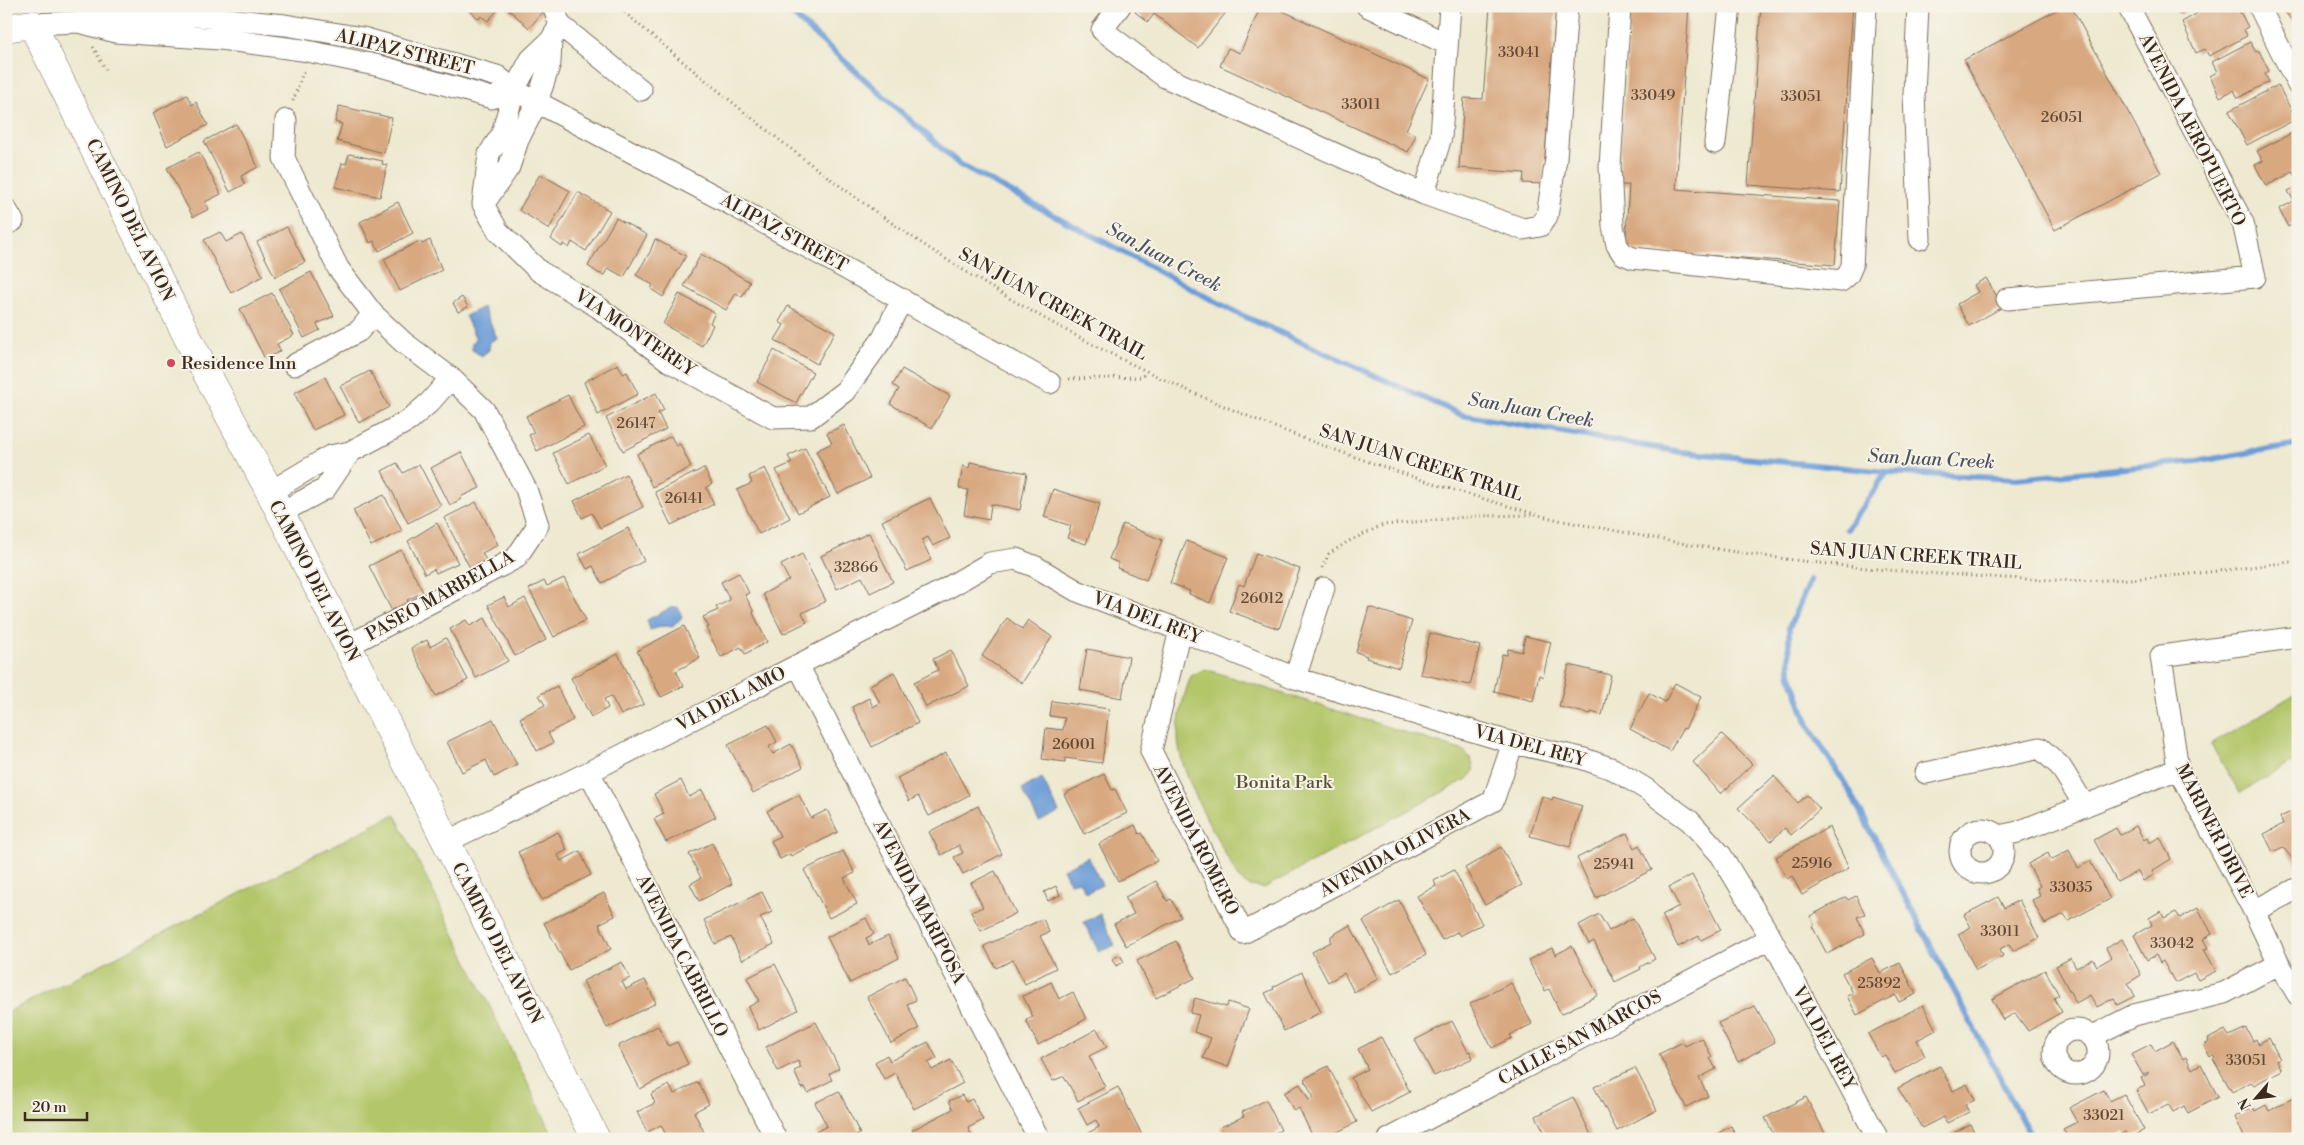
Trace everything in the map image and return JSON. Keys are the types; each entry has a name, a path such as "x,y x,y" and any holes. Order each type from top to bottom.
{"main road":[{"name":"CAMINO DEL AVION","path":"19,26 275,502 596,1139"}],"street":[{"path":"1120,6 1102,30 1166,77 1424,194 1523,229 1540,226 1547,216 1556,159 1567,6"},
{"path":"1367,6 1447,44"},
{"path":"1424,194 1441,137 1450,6"},
{"path":"1620,6 1610,167 1612,226 1623,254 1633,258 1842,281 1848,275 1852,266 1866,6"},
{"path":"1715,143 1730,6"},
{"path":"1918,6 1914,95 1920,239"},
{"name":"AVENIDA AEROPUERTO","path":"2007,299 2255,277 2243,223 2128,6"},
{"path":"2259,6 2298,85"},
{"name":"ALIPAZ STREET","path":"19,26 82,23 115,13 197,11 363,38 498,76 514,90 649,159 1050,383"},
{"name":"ALIPAZ STREET","path":"82,23 115,32 220,38 302,50 380,66 492,98 514,90"},
{"path":"483,204 489,154 502,134 514,90 530,59 555,24"},
{"path":"555,24 641,90"},
{"path":"483,204 509,167 518,140 537,102 550,63 555,24"},
{"name":"PASEO MARBELLA","path":"286,120 284,158 338,268 373,314 403,342 451,378 484,410 526,489 538,525 516,558 347,646"},
{"name":"VIA MONTEREY","path":"483,204 498,230 540,271 598,307 669,361 772,418 811,417 845,391 883,338 902,299"},
{"path":"6,209 13,221 6,224"},
{"path":"294,365 359,331 373,314"},
{"path":"275,502 330,456 350,452 408,421 430,402 451,378"},
{"name":"VIA DEL REY","path":"1016,559 1036,567 1077,592 1180,630 1295,678 1513,743 1582,758 1613,769 1646,789 1690,821 1721,856 1771,938 1878,1139"},
{"name":"VIA DEL AMO","path":"446,842 798,665 944,590 990,563 1016,559"},
{"path":"1295,678 1324,588"},
{"name":"AVENIDA ROMERO","path":"1180,630 1150,752 1243,933"},
{"name":"MARINER DRIVE","path":"2298,637 2161,656 2178,769 2254,911 2279,964 2298,995"},
{"name":"AVENIDA MARIPOSA","path":"798,665 1039,1139"},
{"name":"AVENIDA OLIVERA","path":"1243,933 1493,801 1513,743"},
{"path":"1926,773 2040,748 2060,766 2084,806"},
{"path":"1998,836 2018,832 2178,769"},
{"name":"AVENIDA CABRILLO","path":"588,772 776,1139"},
{"path":"2254,911 2298,888"},
{"name":"CALLE SAN MARCOS","path":"1389,1139 1771,938"},
{"path":"2093,1036 2134,1015 2224,993 2279,964"}],"path":[{"name":"SAN JUAN CREEK TRAIL","path":"617,6 747,116 890,222 969,274 1026,308 1145,372 1210,402 1328,448 1536,514 1677,543 1870,570 1983,577 2106,580 2225,570 2298,561"},
{"path":"286,120 303,70"},
{"path":"1050,383 1079,377 1142,377 1145,372"},
{"name":"SAN JUAN CREEK TRAIL","path":"1324,588 1317,576 1329,554 1347,542 1383,525 1477,516 1536,514"}],"green space":[{"name":"Bonita Park","path":"1205,669 1464,751 1471,759 1474,771 1467,779 1264,888 1249,886 1238,878 1201,808 1180,752 1179,720 1186,690 1191,676"},
{"path":"2298,692 2298,759 2240,793 2211,745"},
{"path":"395,814 555,1139 6,1139 6,1013"}],"water":[{"path":"483,307 497,338 490,342 489,350 482,356 472,350 472,343 476,339 465,316"},
{"path":"678,607 682,617 673,627 664,626 650,630 647,620 670,608"},
{"path":"1042,778 1059,812 1039,822 1022,789"},
{"path":"1088,857 1102,885 1086,893 1079,881 1070,883 1063,869"},
{"path":"1100,914 1115,945 1099,952 1084,922"}],"building":[{"path":"465,6 501,6 488,21 481,16 479,19"},
{"path":"505,6 536,6 543,12 529,28"},
{"path":"1136,6 1231,6 1198,48 1154,14 1148,22 1135,12 1138,8"},
{"path":"1261,6 1272,6 1429,79 1406,130 1416,135 1408,152 1220,66 1228,48 1240,53"},
{"path":"1490,6 1556,6 1543,184 1523,183 1524,173 1459,168 1464,98 1483,99"},
{"path":"1631,6 1689,6 1676,189 1840,201 1835,265 1625,249 1629,185 1618,185"},
{"path":"1761,6 1853,6 1840,192 1748,185"},
{"path":"2064,6 2071,6 2161,173 2055,230 1964,60"},
{"path":"2173,6 2196,6 2179,15"},
{"path":"2210,6 2237,6 2248,27 2244,29 2247,36 2209,56 2205,49 2196,53 2182,22"},
{"path":"2280,6 2298,6 2298,28"},
{"path":"2250,42 2256,52 2259,51 2269,71 2265,74 2269,82 2238,98 2234,90 2220,97 2210,76 2217,72 2212,62"},
{"path":"2278,85 2296,119 2247,145 2229,111"},
{"path":"187,95 192,105 196,102 208,125 167,146 153,113"},
{"path":"339,106 392,118 384,153 337,141 342,124 335,122"},
{"path":"236,124 258,167 241,176 245,184 230,192 204,141"},
{"path":"2298,130 2298,180 2293,172 2266,186 2255,165 2263,161 2257,151"},
{"path":"199,152 221,194 205,202 209,209 193,217 167,168"},
{"path":"349,154 383,161 382,164 387,165 380,197 335,187 342,163 346,164"},
{"path":"540,174 570,191 549,229 519,210"},
{"path":"2298,186 2298,221 2288,227 2279,209 2294,201 2288,191"},
{"path":"578,192 610,211 586,251 572,242 569,248 563,244 562,247 551,239"},
{"path":"398,202 413,233 379,251 374,241 370,243 360,222"},
{"path":"616,218 647,235 624,277 608,268 604,275 588,266"},
{"path":"287,227 305,262 275,277 257,242"},
{"path":"220,232 226,242 242,234 263,276 231,293 204,240"},
{"path":"655,239 686,256 663,297 651,289 653,285 636,275 650,252"},
{"path":"430,240 442,270 400,291 384,259 420,241 422,244"},
{"path":"701,254 750,282 742,297 736,293 726,310 684,286"},
{"path":"311,272 334,316 317,324 320,330 304,338 279,289"},
{"path":"1986,278 2003,307 1969,326 1957,304 1978,292 1974,285"},
{"path":"272,293 294,335 277,344 281,351 265,359 240,309"},
{"path":"679,294 715,313 710,323 713,325 702,346 663,324"},
{"path":"462,297 468,307 458,312 453,303"},
{"path":"788,306 835,332 817,364 775,340 784,325 779,322"},
{"path":"774,350 813,372 796,403 757,382"},
{"path":"618,364 623,374 627,372 638,394 598,415 584,382"},
{"path":"902,369 950,396 932,428 890,404 899,389 893,385"},
{"path":"370,371 389,407 359,423 340,386"},
{"path":"325,377 344,415 313,430 294,393"},
{"path":"656,393 664,410 658,413 666,429 623,451 606,418"},
{"path":"568,395 584,427 537,451 529,435 534,433 526,416"},
{"path":"844,425 870,478 838,494 816,451 832,443 827,433"},
{"path":"589,435 605,465 569,484 553,453"},
{"path":"671,436 676,446 680,444 691,467 652,487 637,454"},
{"path":"805,448 830,497 798,513 776,470 792,463 788,456"},
{"path":"461,452 480,488 460,497 461,499 450,505 431,468"},
{"path":"970,462 1027,473 1020,510 991,504 989,520 964,515 968,490 959,488 963,466 969,468"},
{"path":"397,463 403,473 419,464 441,506 408,523 382,471"},
{"path":"704,468 712,484 706,487 714,504 671,525 655,492"},
{"path":"765,468 790,518 759,534 737,490 752,483 749,476"},
{"path":"626,474 643,507 600,528 592,513 582,518 574,501"},
{"path":"1053,489 1100,504 1086,544 1067,538 1071,526 1044,517"},
{"path":"384,495 402,531 371,546 353,510"},
{"path":"930,498 950,538 933,546 928,537 922,540 931,560 907,571 882,521"},
{"path":"476,502 498,545 482,553 486,560 470,568 444,518"},
{"path":"437,523 458,563 436,573 434,569 425,574 408,541"},
{"path":"1123,524 1162,540 1146,580 1117,568 1119,563 1109,559"},
{"path":"628,528 644,561 602,583 593,566 587,569 579,554"},
{"path":"869,533 893,582 870,593 862,577 837,589 821,556"},
{"path":"1186,541 1228,557 1210,603 1189,594 1190,591 1170,583"},
{"path":"401,550 423,592 407,600 411,607 394,615 369,566"},
{"path":"1256,553 1300,569 1279,629 1229,611 1239,584 1244,586"},
{"path":"802,554 826,601 802,613 807,622 783,634 763,594 789,580 781,565"},
{"path":"739,573 749,593 745,595 767,642 745,654 741,647 721,657 706,628 709,627 703,617 718,610 716,607 730,600 721,582"},
{"path":"564,578 586,620 554,637 529,589 544,581 547,586"},
{"path":"504,597 509,607 525,598 546,640 515,656 488,605"},
{"path":"1369,607 1412,621 1399,668 1366,658 1367,656 1356,652"},
{"path":"485,618 508,661 476,678 450,629 466,620 470,626"},
{"path":"1007,618 1022,629 1028,620 1052,637 1022,683 982,656"},
{"path":"684,626 700,658 676,671 684,686 661,697 637,651"},
{"path":"1430,633 1480,646 1470,685 1420,674"},
{"path":"1525,636 1551,642 1543,677 1539,675 1533,701 1494,691 1502,654 1507,655 1508,649 1522,652"},
{"path":"446,638 468,680 436,696 411,648 427,640 430,647"},
{"path":"1087,649 1129,657 1122,698 1080,690"},
{"path":"951,650 969,686 926,707 914,682 938,670 933,659"},
{"path":"618,654 644,704 621,715 611,696 604,699 608,708 591,717 571,678"},
{"path":"1569,665 1611,675 1602,715 1559,707"},
{"path":"894,672 918,723 872,747 852,707 869,698 873,707 880,703 870,685"},
{"path":"1675,683 1701,697 1685,729 1683,728 1670,751 1630,729 1649,693 1665,702"},
{"path":"557,686 573,720 548,733 553,743 537,751 520,718 545,705 539,695"},
{"path":"1052,701 1109,709 1102,763 1065,758 1065,762 1042,759 1046,728 1063,730 1065,718 1050,716"},
{"path":"493,719 517,765 494,777 486,760 462,772 447,742"},
{"path":"768,725 777,742 769,747 773,754 791,744 803,767 753,793 728,745"},
{"path":"1722,734 1752,764 1721,794 1693,762"},
{"path":"946,753 969,795 929,816 918,796 909,801 897,778"},
{"path":"1104,774 1112,790 1115,789 1127,813 1084,834 1064,794"},
{"path":"1774,776 1798,803 1807,795 1820,809 1791,835 1785,828 1771,841 1738,808"},
{"path":"681,780 689,797 702,790 716,817 666,842 654,819 664,814 654,794"},
{"path":"799,795 811,818 827,810 838,832 791,856 790,854 780,859 771,841 780,836 767,811"},
{"path":"1542,796 1552,800 1553,797 1582,806 1570,847 1530,836"},
{"path":"978,806 1002,854 963,874 954,857 963,853 959,845 941,855 929,832"},
{"path":"2291,812 2298,825 2298,866 2283,847 2273,852 2264,834 2283,824 2280,817"},
{"path":"1135,825 1139,834 1142,833 1157,861 1118,881 1099,844"},
{"path":"2136,826 2144,840 2147,838 2149,843 2160,837 2171,859 2152,871 2154,875 2143,881 2138,871 2117,882 2094,840 2116,828 2120,835"},
{"path":"1829,827 1849,868 1802,895 1792,876 1787,879 1776,857"},
{"path":"558,832 567,850 558,855 561,861 580,851 591,875 542,900 518,852"},
{"path":"1627,833 1634,848 1639,845 1652,870 1596,898 1577,858"},
{"path":"712,843 732,884 699,901 690,884 701,878 689,854"},
{"path":"1501,847 1522,885 1485,905 1465,868"},
{"path":"2069,850 2078,868 2090,861 2110,899 2068,921 2064,914 2045,924 2032,900 2040,896 2037,888 2040,886 2028,864 2048,853 2051,860"},
{"path":"843,851 855,873 844,878 857,904 829,918 804,870"},
{"path":"1454,870 1482,924 1460,936 1457,932 1442,940 1417,896 1436,886 1434,881"},
{"path":"995,871 1016,913 981,931 971,912 983,907 971,883"},
{"path":"1692,875 1721,930 1701,940 1699,936 1678,947 1662,915 1679,906 1669,887"},
{"path":"1156,881 1167,901 1171,899 1181,917 1126,946 1114,924 1134,914 1125,897"},
{"path":"1056,886 1060,895 1048,901 1044,892"},
{"path":"762,892 772,912 760,917 774,944 742,960 731,937 715,944 704,920"},
{"path":"604,893 615,916 599,924 611,949 569,970 544,923"},
{"path":"1856,896 1865,914 1857,917 1865,934 1827,954 1812,926 1814,924 1810,916 1846,897 1848,900"},
{"path":"1998,897 2004,908 2019,900 2039,938 2013,951 2009,944 2000,949 2003,956 1976,970 1958,934 1971,927 1964,915"},
{"path":"1399,900 1426,955 1392,973 1363,921"},
{"path":"2198,908 2212,934 2203,939 2208,948 2204,949 2216,971 2198,980 2194,973 2175,983 2163,961 2160,963 2156,955 2147,960 2134,935 2152,925 2149,918 2161,911 2164,918 2176,912 2180,918"},
{"path":"1599,914 1609,931 1633,918 1655,959 1640,967 1641,969 1615,982 1594,941 1589,944 1579,925"},
{"path":"866,918 874,934 866,938 869,945 888,936 899,958 850,983 827,937"},
{"path":"1043,919 1049,932 1040,936 1056,968 1025,984 1013,960 996,968 984,946"},
{"path":"1350,925 1378,979 1354,992 1344,973 1328,982 1312,952 1331,942 1331,936"},
{"path":"2122,939 2141,975 2128,983 2135,996 2117,1005 2114,998 2097,1007 2090,995 2076,1003 2056,966 2071,958 2076,968 2093,959 2097,966 2111,958 2106,948"},
{"path":"1176,941 1195,978 1156,998 1137,961"},
{"path":"1572,946 1598,995 1561,1014 1549,989 1545,991 1528,960 1552,948 1555,955"},
{"path":"1120,955 1124,962 1116,966 1112,959"},
{"path":"1872,958 1880,973 1900,963 1916,994 1899,1002 1895,995 1857,1015 1847,996 1853,993 1842,973"},
{"path":"622,962 630,978 622,982 626,989 645,980 656,1003 607,1028 583,981"},
{"path":"775,964 798,1010 759,1030 748,1007 759,1001 747,978"},
{"path":"2045,970 2059,995 2054,998 2062,1012 2028,1031 2015,1013 2003,1020 1992,999"},
{"path":"1302,972 1321,1012 1284,1031 1265,993"},
{"path":"905,977 916,1000 907,1004 919,1029 891,1043 867,997"},
{"path":"1051,982 1059,999 1073,992 1086,1019 1038,1045 1026,1020 1033,1017 1023,996"},
{"path":"1511,983 1532,1024 1510,1035 1512,1038 1492,1048 1470,1004"},
{"path":"1195,998 1227,1007 1228,1002 1249,1009 1228,1067 1203,1058 1211,1038 1194,1032 1199,1015 1190,1013"},
{"path":"1923,1005 1936,1030 1917,1040 1925,1056 1895,1074 1885,1055 1881,1057 1868,1034"},
{"path":"1755,1006 1775,1042 1738,1062 1718,1023"},
{"path":"1452,1021 1473,1058 1434,1076 1415,1040"},
{"path":"816,1022 839,1068 829,1074 832,1080 808,1093 805,1087 802,1089 794,1071 801,1068 798,1061 778,1071 766,1047"},
{"path":"658,1026 668,1046 677,1042 688,1064 640,1089 618,1046"},
{"path":"2246,1028 2253,1041 2256,1039 2258,1044 2269,1038 2280,1059 2277,1060 2282,1070 2254,1085 2251,1082 2232,1092 2213,1059 2215,1058 2213,1055 2210,1057 2204,1045 2209,1042 2208,1039 2225,1030 2229,1036"},
{"path":"1097,1029 1107,1047 1089,1056 1105,1087 1078,1101 1064,1076 1053,1081 1041,1059"},
{"path":"1381,1037 1410,1092 1371,1112 1351,1078 1368,1069 1358,1049"},
{"path":"1702,1038 1716,1069 1699,1078 1708,1096 1686,1107 1659,1054 1683,1042 1685,1046"},
{"path":"2173,1041 2183,1059 2186,1057 2192,1069 2201,1064 2218,1097 2188,1113 2184,1106 2173,1112 2168,1104 2149,1114 2136,1090 2145,1086 2141,1078 2148,1074 2148,1072 2143,1075 2131,1054 2151,1044 2155,1051"},
{"path":"928,1042 937,1058 928,1063 932,1070 951,1060 963,1083 914,1109 895,1073 884,1079 875,1062 887,1055 890,1061"},
{"path":"1328,1066 1357,1122 1324,1139 1314,1139 1299,1108 1294,1111 1284,1093 1300,1084 1309,1100 1314,1098 1304,1079"},
{"path":"1940,1066 1953,1091 1967,1084 1975,1100 1965,1105 1969,1112 1947,1123 1943,1117 1922,1128 1898,1088"},
{"path":"1635,1068 1657,1110 1617,1131 1594,1087"},
{"path":"698,1082 709,1104 694,1112 706,1136 701,1139 668,1139 661,1125 647,1132 637,1112 655,1103 651,1094 669,1085 674,1094"},
{"path":"1118,1087 1142,1135 1134,1139 1077,1139 1099,1127 1096,1120 1087,1125 1078,1108"},
{"path":"2104,1090 2110,1101 2124,1094 2144,1130 2129,1138 2125,1132 2112,1139 2069,1139 2063,1129 2077,1122 2069,1108"},
{"path":"839,1091 860,1134 850,1139 819,1139 816,1132 827,1126 815,1103"},
{"path":"962,1095 966,1102 972,1099 983,1120 968,1128 973,1139 916,1139 912,1130 953,1109 949,1101"},
{"path":"1573,1097 1593,1139 1548,1139 1536,1116"},
{"path":"1806,1097 1827,1137 1776,1139 1765,1118"},
{"path":"2295,1097 2298,1103 2298,1139 2245,1139 2235,1117 2253,1107 2255,1111 2266,1105 2269,1111"},
{"path":"1266,1100 1281,1130 1275,1133 1278,1139 1227,1139 1221,1127 1244,1116 1242,1112"},
{"path":"1970,1124 1978,1139 1943,1139"},
{"path":"1731,1126 1738,1139 1714,1139 1715,1135"}],"waterway":[{"name":"San Juan Creek","path":"783,6 960,165 1237,313 1462,415 1681,452 1887,472 2016,479 2206,460 2298,444"},
{"path":"1847,529 1887,472"},
{"path":"1810,580 1789,628 1790,673 1808,725 1849,790 2032,1139"}],"place":[{"name":"Residence Inn","path":"171,363"}]}
